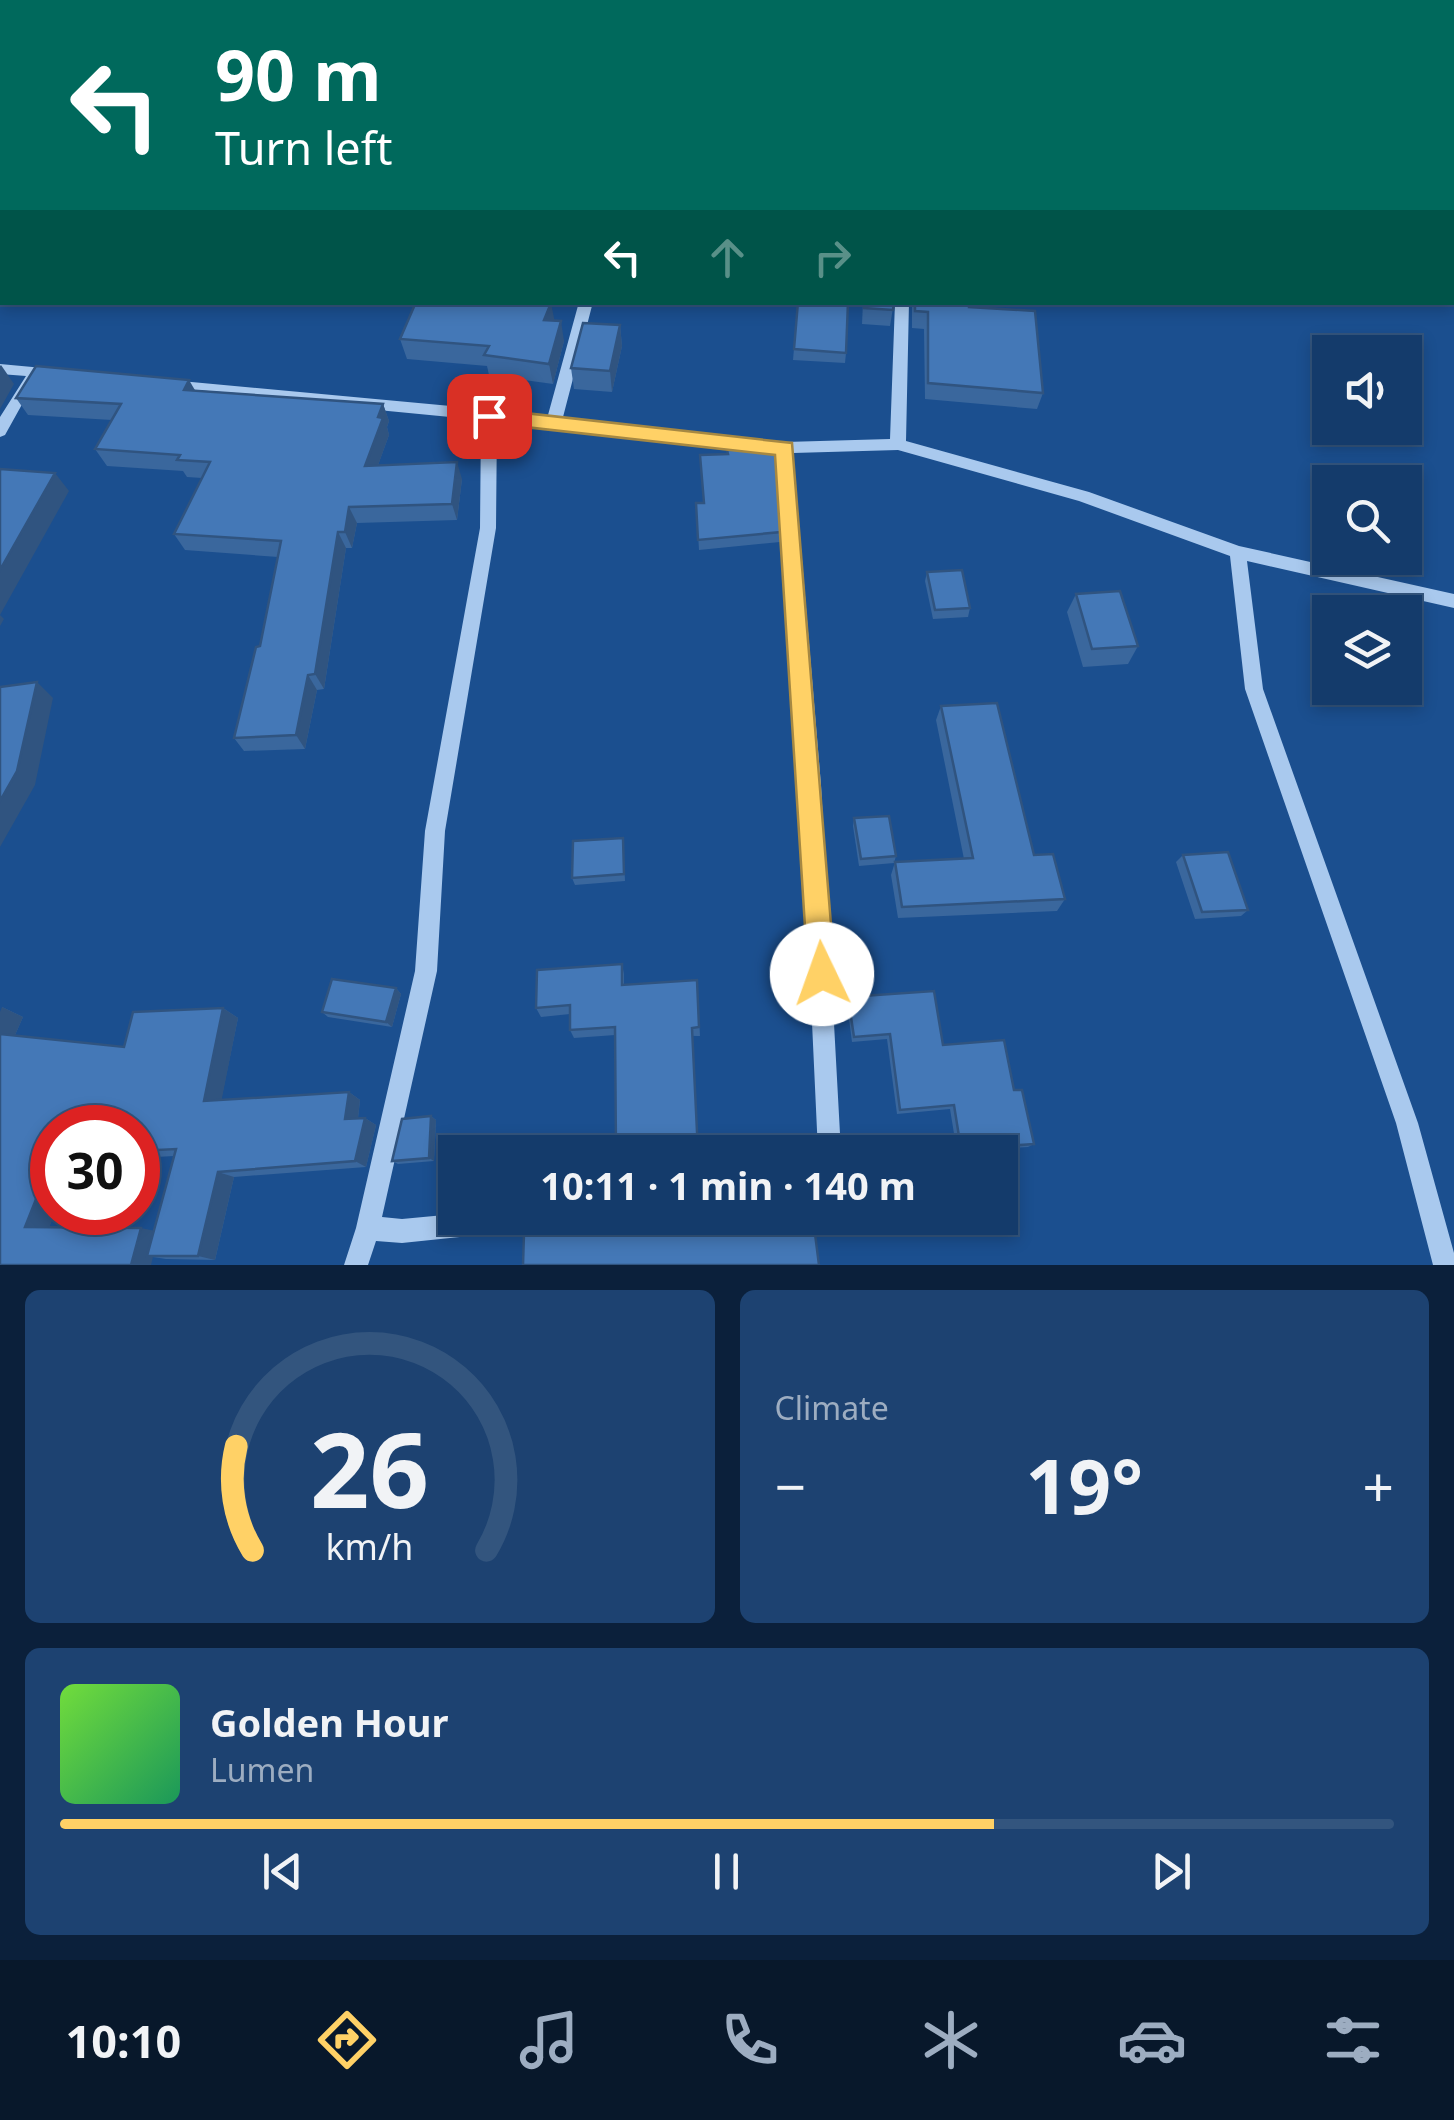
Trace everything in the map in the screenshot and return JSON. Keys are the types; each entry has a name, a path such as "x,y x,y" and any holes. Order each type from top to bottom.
{"street":[{"path":"554,421 585,305"},
{"path":"898,444 902,305"},
{"path":"0,369 72,376"},
{"path":"0,432 33,372"},
{"path":"152,383 554,421 785,448 898,444 1083,496 1238,552 1454,601"},
{"path":"356,1265 368,1228 426,971 435,831 488,528 489,416"},
{"path":"785,448 811,785 828,1135"},
{"path":"1238,552 1254,688 1408,1123 1445,1265"},
{"path":"368,1228 402,1231 438,1227"}],"building":[{"path":"415,305 550,305 544,320 561,321 549,364 484,355 489,346 400,339"},
{"path":"798,305 848,305 846,353 794,349"},
{"path":"864,305 894,305 893,310"},
{"path":"915,305 969,305 1035,311 1043,393 928,383 928,312 915,311"},
{"path":"583,323 620,325 610,371 571,368"},
{"path":"36,366 189,380 184,390 383,404 378,417 383,418 365,466 457,462 452,504 349,507 345,532 338,532 315,674 308,675 296,735 234,738 256,647 260,646 281,541 174,534 210,462 177,460 180,455 95,449 121,404 16,398"},
{"path":"775,448 781,532 698,540 696,503 704,503 700,455"},
{"path":"0,469 55,473 0,570"},
{"path":"962,570 970,608 935,610 927,572"},
{"path":"1120,591 1138,646 1092,649 1076,594"},
{"path":"37,682 17,771 0,801 0,687"},
{"path":"997,703 1034,855 1053,854 1065,899 902,907 895,862 973,858 941,706"},
{"path":"889,816 896,856 861,859 854,818"},
{"path":"623,838 624,874 572,878 573,841"},
{"path":"1228,852 1248,910 1202,912 1183,855"},
{"path":"622,964 622,985 697,980 699,1027 692,1028 697,1135 616,1135 615,1027 570,1030 570,1005 536,1008 537,970"},
{"path":"332,979 396,988 386,1022 322,1012"},
{"path":"934,991 943,1045 1004,1040 1014,1090 1022,1090 1034,1144 1018,1145 1018,1135 959,1135 954,1105 900,1110 890,1034 854,1037 848,997"},
{"path":"223,1008 204,1101 349,1092 345,1119 365,1118 355,1161 218,1172 198,1256 147,1256 153,1235 160,1235 160,1208 176,1149 160,1150 160,1105 30,1105 30,1214 25,1227 30,1227 30,1235 139,1235 131,1265 0,1265 0,1034 124,1047 133,1012"},
{"path":"431,1116 429,1158 392,1161 402,1119"},
{"path":"524,1235 815,1235 819,1265 523,1265"}],"route":[{"path":"489,416 785,448 822,974"}]}
